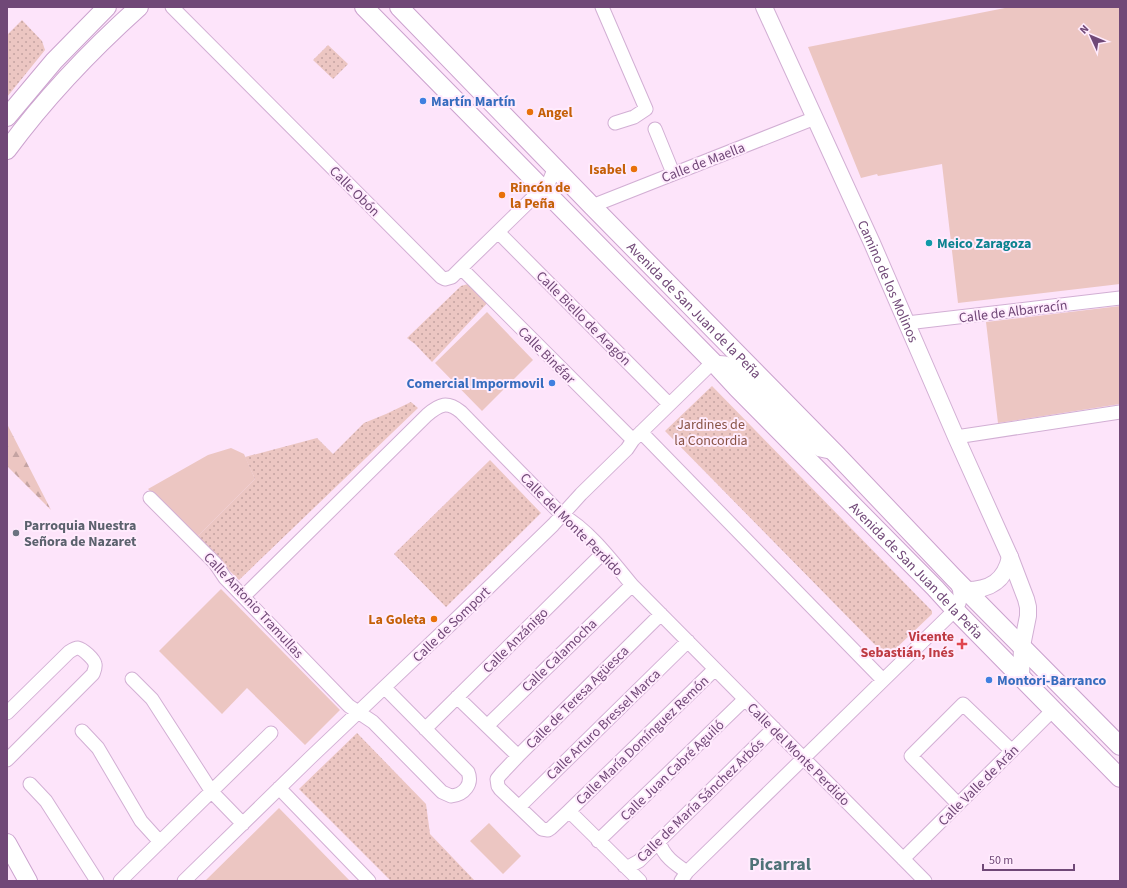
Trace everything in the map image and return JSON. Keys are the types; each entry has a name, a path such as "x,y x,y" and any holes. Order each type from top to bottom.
{"main road":[{"path":"7,117 54,61 106,7"},
{"path":"7,150 63,80 139,7"},
{"name":"Avenida de San Juan de la Peña","path":"364,7 1120,778"},
{"name":"Avenida de San Juan de la Peña","path":"399,7 836,454 960,584 1120,746"},
{"path":"7,843 28,881"}],"street":[{"name":"Calle Obón","path":"172,7 441,277 445,279 449,279 461,268 543,188"},
{"path":"602,7 646,109 634,117 615,122"},
{"name":"Camino de los Molinos","path":"764,7 872,243 1010,557 1028,607 1028,616 1022,646 1021,678"},
{"name":"Calle de Maella","path":"592,206 815,118"},
{"path":"655,129 673,173"},
{"path":"543,188 552,177 552,165"},
{"name":"Calle Biello de Aragón","path":"498,232 669,404"},
{"name":"Calle Binéfar","path":"461,268 637,436"},
{"name":"Calle de Albarracín","path":"907,323 1120,298"},
{"name":"Calle de Somport","path":"184,881 562,516 581,494 627,449 637,436 713,362"},
{"name":"Avenida de San Juan de la Peña","path":"713,362 725,363 738,370 812,445 824,451 836,454"},
{"name":"Calle del Monte Perdido","path":"244,596 436,408 442,405 449,405 461,412 562,516 574,522 604,552 632,585 925,881"},
{"path":"956,437 1120,412"},
{"path":"637,436 883,680"},
{"name":"Calle Antonio Tramullas","path":"150,498 215,563 225,578 349,706 373,722 442,792 451,796 461,793 470,783 468,772 425,729"},
{"name":"Calle Anzánigo","path":"425,729 604,552"},
{"path":"659,841 661,848 684,877 803,758 955,610 960,597 960,584 985,588 996,582 1008,567 1010,557"},
{"name":"Calle Calamocha","path":"487,726 632,585"},
{"name":"Calle de Teresa Agüesca","path":"519,807 500,789 497,782 498,777 661,614"},
{"name":"Calle Arturo Bressel Marca","path":"519,807 688,641"},
{"path":"7,713 69,652 77,648 81,649 94,661 95,669 93,674 7,760"},
{"name":"Calle María Domínguez Remón","path":"519,807 540,828 545,830 551,828 714,668"},
{"path":"132,679 152,699 212,792 243,824"},
{"path":"385,688 425,729"},
{"path":"457,697 518,756"},
{"name":"Calle Juan Cabré Aguiló","path":"598,841 745,699"},
{"path":"958,804 911,756 963,704 1012,751"},
{"name":"Calle Valle de Arán","path":"903,859 1053,710"},
{"name":"Calle de María Sánchez Arbós","path":"624,866 635,864 774,728"},
{"path":"82,731 98,748 141,821 160,842"},
{"path":"120,881 271,733"},
{"path":"7,746 9,754 7,760"},
{"path":"30,784 46,801 97,881"},
{"path":"279,788 369,881"},
{"path":"569,811 640,881"}],"green space":[{"path":"1010,7 1120,7 1120,284 958,303 942,164 878,176 877,174 861,178 808,47"},
{"path":"22,20 42,41 45,50 7,97 7,35"},
{"path":"328,45 348,64 333,79 313,60"},
{"path":"475,282 491,299 432,362 415,344 407,338 461,286"},
{"path":"1120,306 1120,404 998,423 986,322"},
{"path":"487,312 533,360 482,411 435,363"},
{"name":"Jardines de la Concordia","path":"712,386 932,611 932,614 889,655 885,655 665,431"},
{"path":"411,402 418,408 239,580 196,538 255,479 245,457 317,438 333,454 364,423"},
{"path":"7,424 51,510 7,466"},
{"path":"231,448 244,454 255,479 196,538 148,489 208,455"},
{"path":"490,460 541,513 446,607 394,554"},
{"path":"221,589 340,710 305,745 247,688 222,714 159,651"},
{"path":"357,733 426,804 430,834 475,881 391,881 299,789"},
{"path":"279,808 350,881 205,881"},
{"path":"489,823 521,856 503,874 470,841"}],"place":[{"name":"Martín Martín","path":"423,101"},
{"name":"Angel","path":"530,112"},
{"name":"Isabel","path":"634,169"},
{"name":"Rincón de la Peña","path":"502,195"},
{"name":"Meico Zaragoza","path":"929,243"},
{"name":"Comercial Impormovil","path":"552,383"},
{"name":"Parroquia Nuestra Señora de Nazaret","path":"16,533"},
{"name":"La Goleta","path":"434,619"},
{"name":"Vicente Sebastián, Inés","path":"962,644"},
{"name":"Montori-Barranco","path":"989,680"}],"district":[{"name":"Picarral","path":"780,864"}]}
